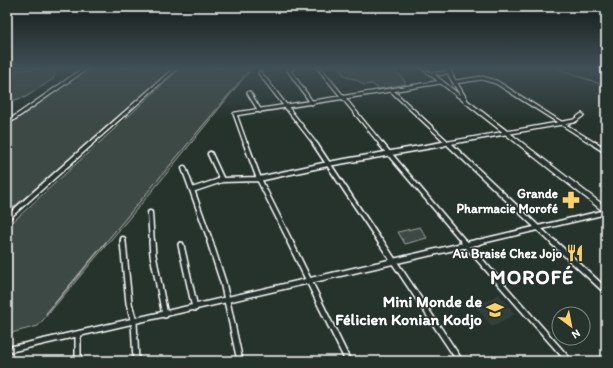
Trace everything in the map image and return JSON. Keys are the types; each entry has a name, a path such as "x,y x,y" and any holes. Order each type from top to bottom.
{"highway":[{"path":"445,85 606,211"},
{"path":"457,85 466,102"}],"street":[{"path":"7,123 61,85"},
{"path":"7,218 157,85"},
{"path":"270,85 314,142 460,361"},
{"path":"299,85 312,103"},
{"path":"332,85 466,244 569,361"},
{"path":"348,361 259,179 235,114 421,85"},
{"path":"501,85 606,151"},
{"path":"391,90 606,291"},
{"path":"249,94 260,111"},
{"path":"192,190 222,180 259,179 328,164 561,122 574,121 582,115"},
{"path":"210,154 222,180"},
{"path":"184,168 203,219 228,301 240,361"},
{"path":"7,350 228,301 606,211"},
{"path":"150,213 153,255 165,315"},
{"path":"123,239 129,303 134,322 136,361"},
{"path":"181,245 196,308"},
{"path":"78,334 78,361"}],"shaded area":[{"path":"7,85 44,85 26,97 7,102"},
{"path":"64,85 153,85 7,213 7,126"},
{"path":"162,85 238,85 158,184 38,326 7,334 7,227"},
{"path":"374,85 400,85 379,89"},
{"path":"420,227 427,238 405,244 398,232"},
{"name":"Mini Monde de Félicien Konian Kodjo","path":"499,294 515,314 492,327 476,307"}],"waterway":[{"path":"105,243 237,85"},
{"path":"46,314 106,242"}],"place":[{"name":"Grande Pharmacie Morofé","path":"571,200"},
{"name":"Au Braisé Chez Jojo","path":"575,253"},
{"name":"Mini Monde de Félicien Konian Kodjo","path":"495,310"}],"district":[{"name":"MOROFÉ","path":"532,277"}]}
